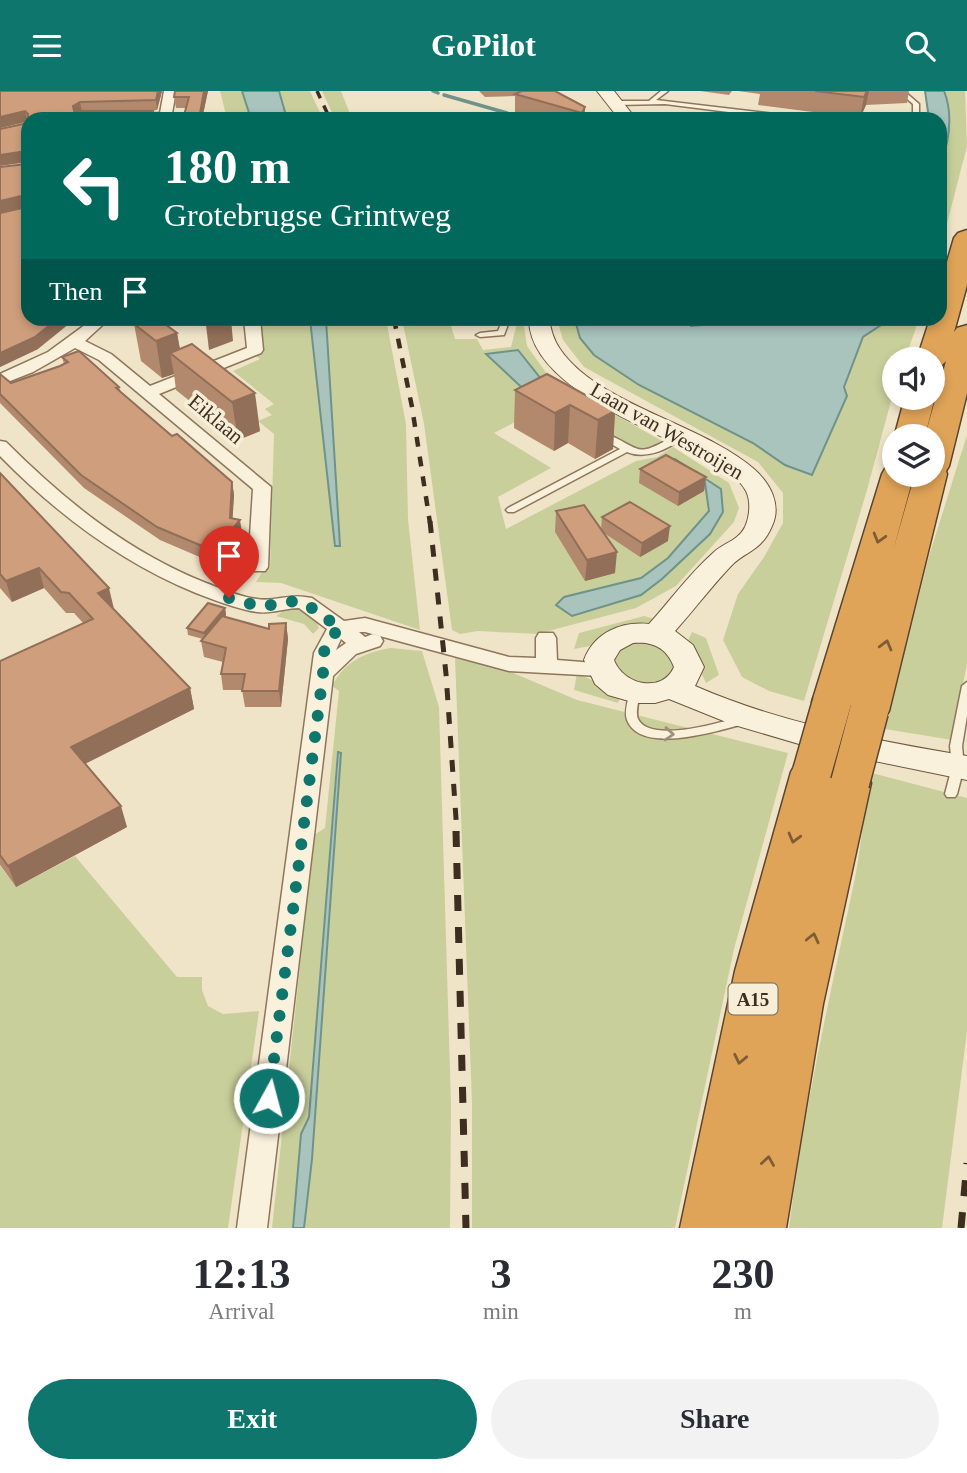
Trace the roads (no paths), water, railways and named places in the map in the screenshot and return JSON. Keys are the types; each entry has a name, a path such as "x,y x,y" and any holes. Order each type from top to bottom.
{"highway":[{"path":"947,306 967,236"},
{"path":"935,347 941,326"},
{"path":"944,424 967,334"},
{"name":"A15","path":"708,1228 759,971 831,778 850,707 895,487"},
{"name":"A15","path":"850,707 926,487"},
{"name":"A15","path":"758,1228 774,1123 796,1013 831,778"}],"street":[{"path":"166,112 170,91"},
{"path":"613,95 624,112"},
{"path":"0,380 33,366 75,342 93,326"},
{"path":"149,392 211,376 255,350 253,326"},
{"name":"Laan van Westroijen","path":"541,326 546,344 560,363 604,399 681,436 739,469 758,489 762,505 761,520 757,530 740,551 738,563 665,639"},
{"name":"Eiklaan","path":"75,342 105,357 262,487 258,567"},
{"path":"0,446 37,486 84,525 139,561 186,582 254,606 298,601 305,603 361,644"},
{"path":"252,1228 323,674 324,648 332,634 341,629 365,625 509,664 546,653"},
{"path":"640,633 665,639 687,658 679,682 648,694 635,692 609,681 600,662 606,645 617,638 640,633"},
{"path":"323,674 342,654 361,644 396,635"},
{"path":"487,657 511,653 546,653 600,662"},
{"path":"679,682 718,710 959,776"}],"lane":[{"path":"652,101 657,92 665,91"},
{"path":"901,91 916,104 914,112"},
{"path":"613,95 742,112"},
{"path":"480,335 501,334 504,326"},
{"path":"592,429 638,456 649,454 681,436"},
{"path":"511,510 626,449"},
{"path":"959,776 956,746 967,686"},
{"path":"635,692 633,719 650,732 673,736 751,717"}],"water":[{"path":"242,91 279,91 285,112 249,112"},
{"path":"925,91 944,91 949,110 947,142 947,112 928,112"},
{"path":"311,326 326,326 340,546 335,546"},
{"path":"577,326 880,326 863,337 844,387 847,396 812,475 785,465 753,443 639,385 594,355 580,338"},
{"path":"518,350 541,379 533,398 486,354"},
{"path":"675,459 721,489 723,512 710,534 641,595 572,616 556,605 564,597 641,578 668,558 709,511 705,483 670,463"},
{"path":"338,752 341,753 312,1159 304,1228 293,1228 301,1134 309,1117"}],"waterway":[{"path":"433,91 438,93"},
{"path":"444,95 504,112"}],"railway":[{"path":"317,91 327,112"},
{"path":"395,326 412,407 430,523"},
{"path":"430,521 446,674 457,833"},
{"path":"456,831 466,1228"},
{"path":"961,1228 967,1163"}]}
